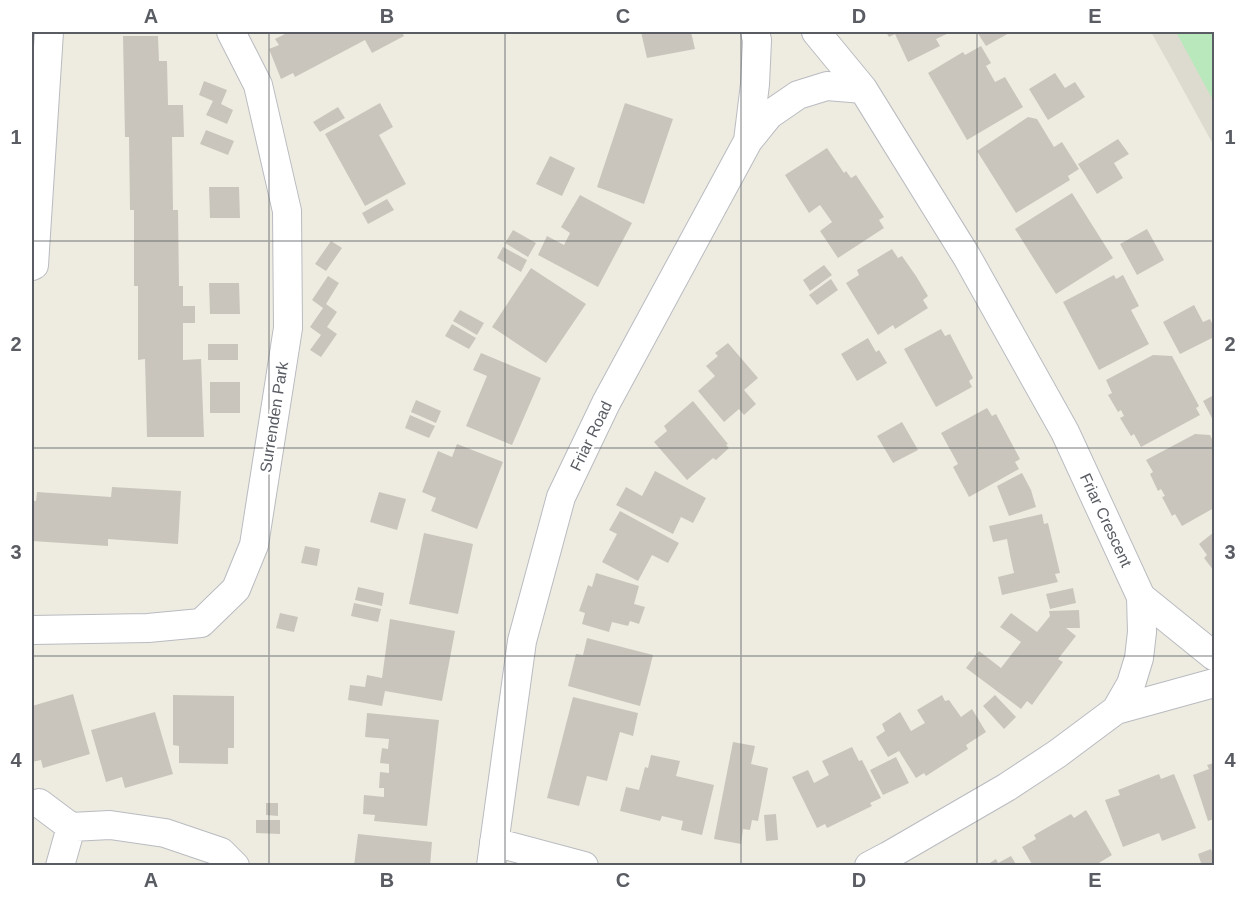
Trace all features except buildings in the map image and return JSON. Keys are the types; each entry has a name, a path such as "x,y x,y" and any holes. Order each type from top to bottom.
{"street":[{"path":"32,266 34,265 49,32"},
{"name":"Surrenden Park","path":"32,630 148,628 201,623 236,589 254,545 288,328 287,211 258,86 231,32"},
{"name":"Friar Road","path":"493,854 522,641 561,497 606,403 748,141 756,84 756,32"},
{"name":"Friar Crescent","path":"816,32 863,89 967,257 1065,432 1141,597 1142,632 1139,658 1131,684 1116,710 1057,754 1007,787 869,866"},
{"path":"748,141 769,115 798,95 828,86 863,89"},
{"path":"1141,597 1215,656"},
{"path":"1116,710 1215,683"},
{"path":"39,802 71,827 110,825 165,833 221,852 235,866"},
{"path":"60,866 71,827"},
{"path":"493,854 584,866"}],"shaded area":[{"path":"1151,32 1214,32 1214,146 1174,73"}],"green space":[{"path":"1176,32 1214,32 1214,102"}]}
